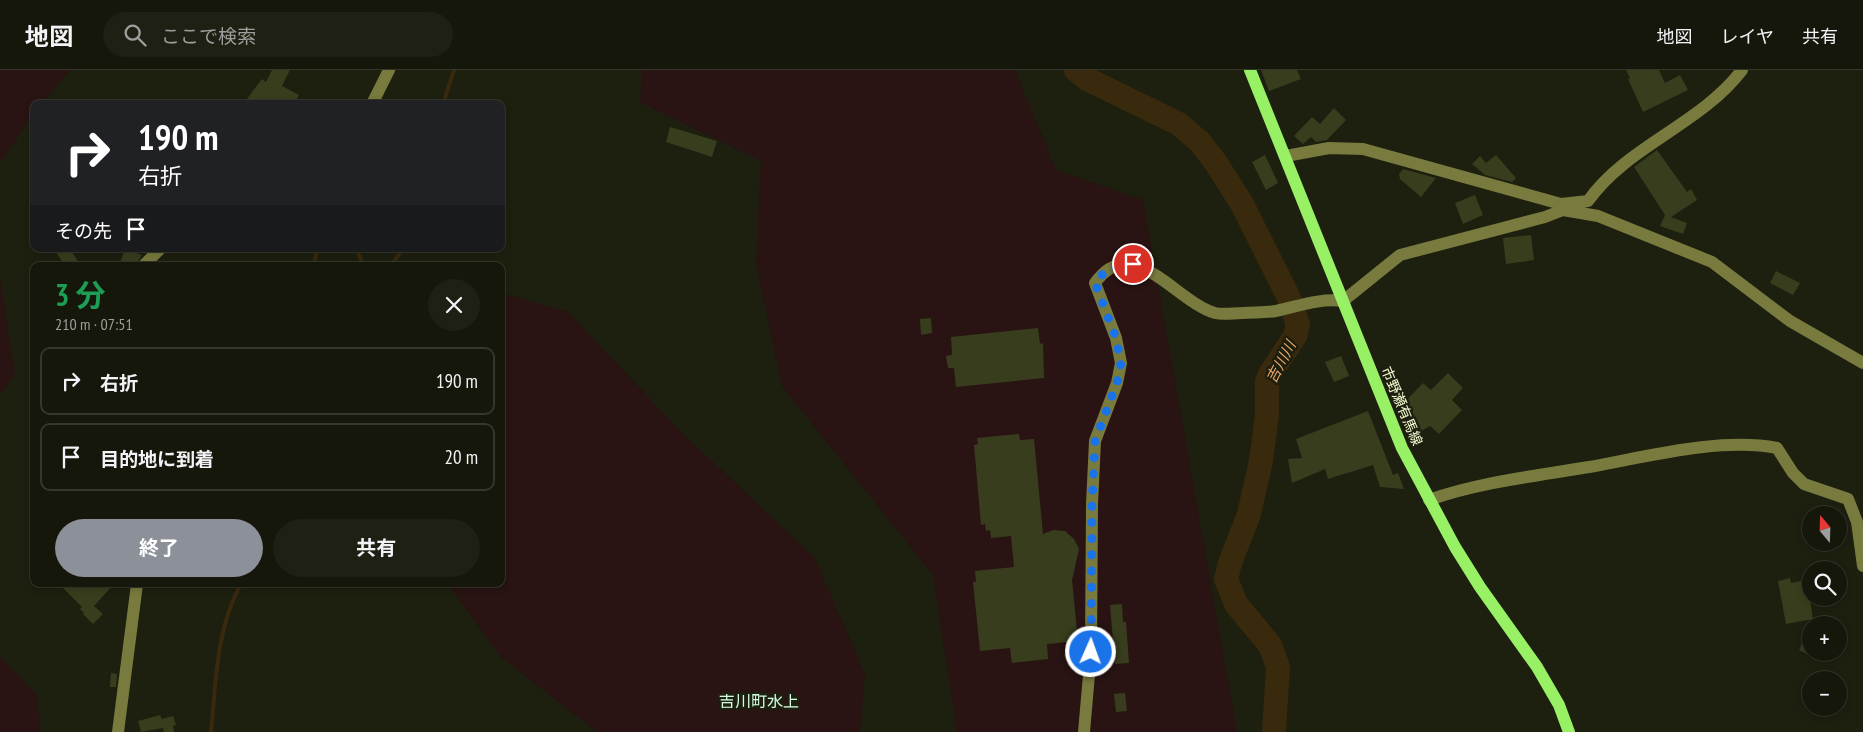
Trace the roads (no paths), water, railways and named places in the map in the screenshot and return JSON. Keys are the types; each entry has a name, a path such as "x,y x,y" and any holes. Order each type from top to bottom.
{"main road":[{"name":"市野瀬有馬線","path":"1250,70 1402,448 1429,500 1480,587 1541,675 1559,705 1569,732"}],"street":[{"path":"374,100 389,70"},
{"path":"1084,732 1091,652 1092,504 1095,441 1117,383 1121,363 1116,338 1095,283 1103,272 1119,266 1133,264 1148,269 1184,296 1213,312 1222,314 1273,311 1327,299 1343,301 1400,255 1545,217 1562,207 1588,201 1600,184 1615,169 1701,110 1726,88 1742,70"},
{"path":"1286,156 1329,148 1363,149 1598,216 1712,262 1790,321 1863,363"},
{"path":"147,262 157,252"},
{"path":"1429,500 1493,483 1673,452 1760,445 1777,448 1804,484 1848,499 1857,522 1863,566"},
{"path":"118,732 137,587"}],"waterway":[{"path":"444,100 454,70"},
{"name":"吉川川","path":"1076,70 1087,79 1179,124 1200,142 1242,204 1289,298 1298,325 1295,336 1267,381 1267,415 1261,461 1249,514 1230,563 1226,579 1236,604 1270,645 1278,667 1274,732"},
{"path":"314,262 317,252"},
{"path":"357,252 362,262"},
{"path":"393,262 401,252"},
{"path":"211,732 218,656 226,619 240,587"}],"district":[{"name":"吉川町水上","path":"759,701"}]}
